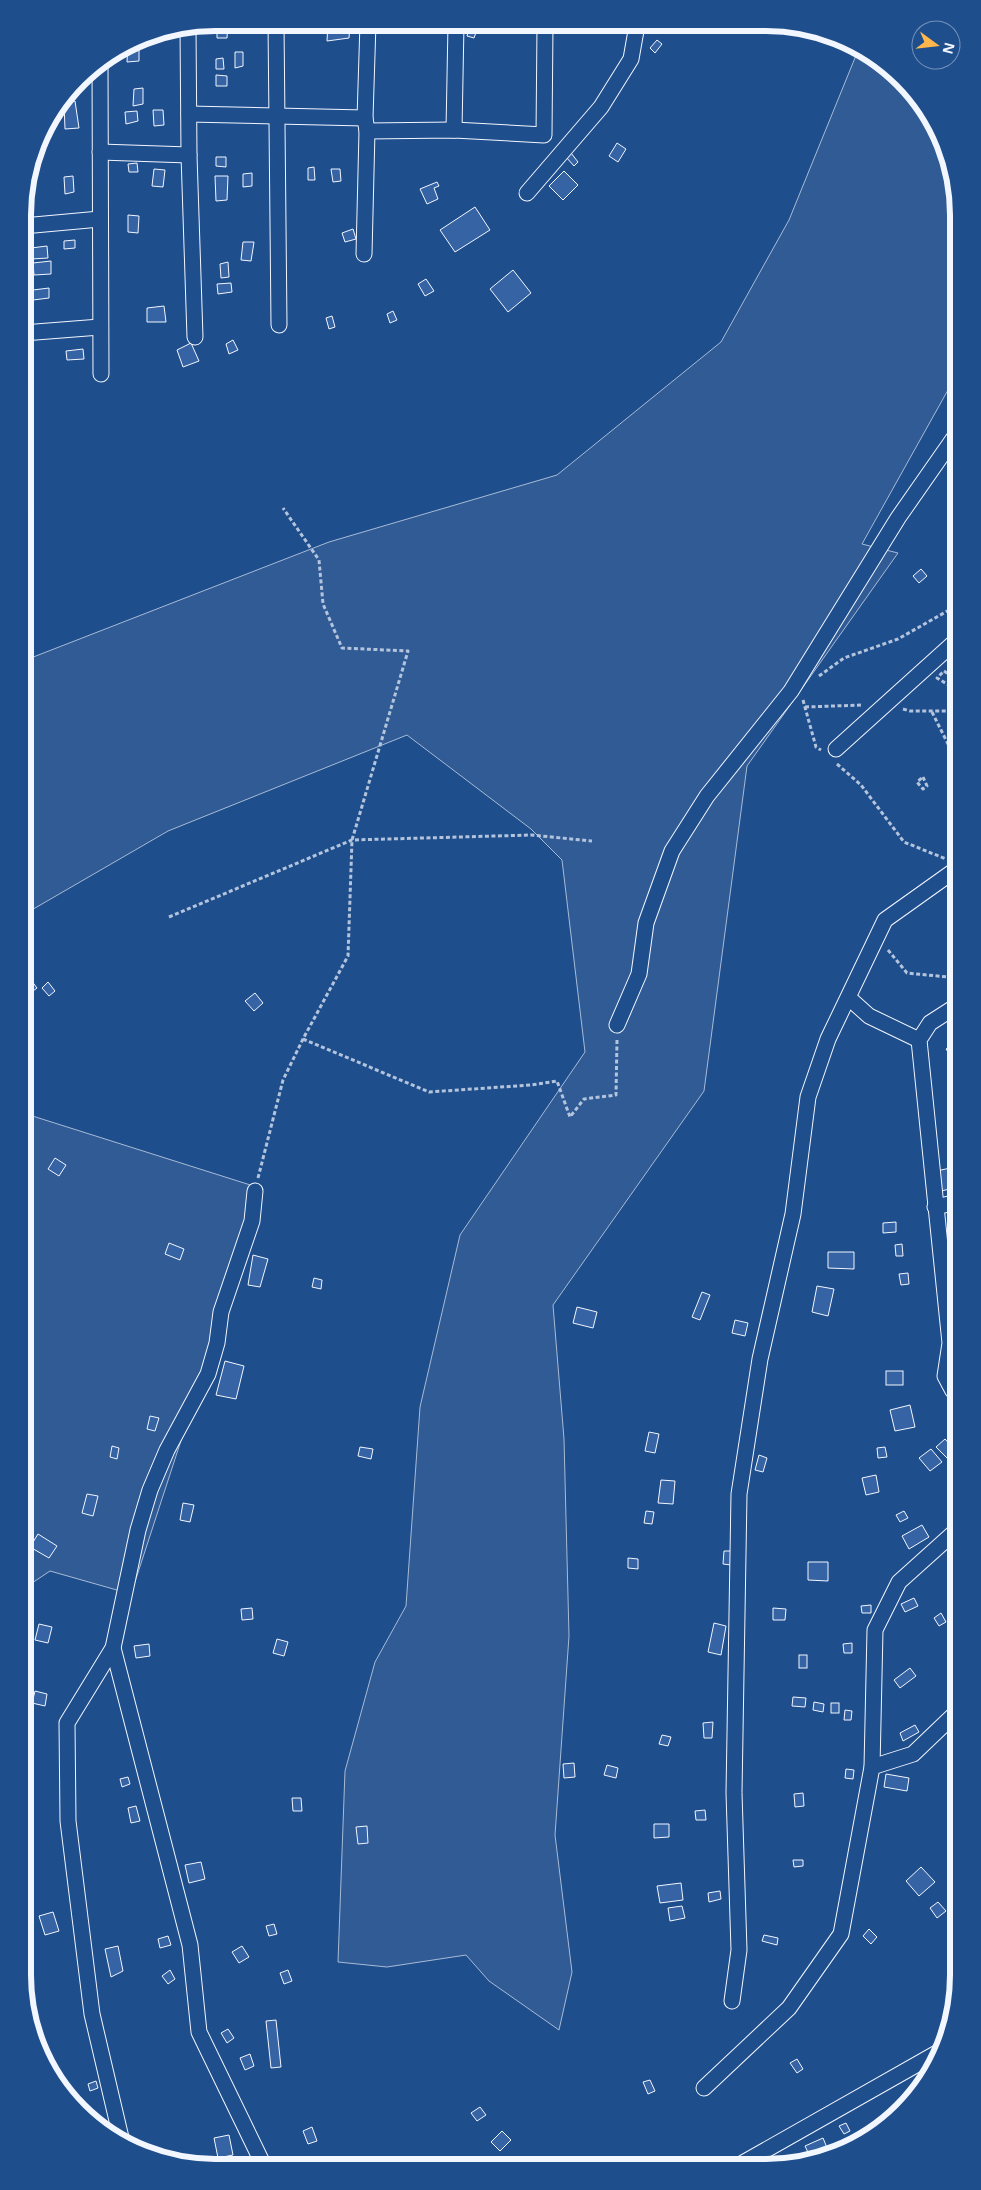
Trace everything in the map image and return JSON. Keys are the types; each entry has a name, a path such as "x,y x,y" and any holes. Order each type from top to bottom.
{"street":[{"path":"276,31 279,325"},
{"path":"364,254 368,31"},
{"path":"454,130 456,31"},
{"path":"189,114 278,116 366,124 544,135 545,31"},
{"path":"527,193 601,107 631,59 636,31"},
{"path":"188,33 189,155 195,337"},
{"path":"100,72 101,374"},
{"path":"100,152 189,155"},
{"path":"31,225 100,219"},
{"path":"31,331 100,327"},
{"path":"617,1024 639,974 646,923 672,851 707,796 791,691 898,518 950,443"},
{"path":"830,754 950,646"},
{"path":"732,2001 739,1950 734,1793 739,1494 760,1359 793,1214 808,1097 828,1039 885,920 950,867"},
{"path":"849,998 869,1016 919,1040"},
{"path":"950,1010 930,1023 919,1040 950,1343 945,1376 950,1385"},
{"path":"120,2132 92,2014 68,1820 67,1723 113,1648 138,1530 150,1490 167,1450 208,1374 217,1343 221,1312 252,1221 255,1191"},
{"path":"935,1207 950,1204"},
{"path":"704,2088 789,2008 841,1934 872,1767 875,1630 898,1582 950,1536"},
{"path":"113,1648 190,1945 199,2032 261,2159"},
{"path":"872,1767 913,1754 950,1719"},
{"path":"750,2159 931,2057"}],"path":[{"path":"255,1191 284,1080 303,1039 348,956 352,840 408,651 342,648 323,604 319,560 282,508"},
{"path":"815,679 844,658 898,639 950,610"},
{"path":"950,675 944,671 937,678 950,686"},
{"path":"803,698 816,746 830,754 861,785 904,842 950,862"},
{"path":"932,711 950,744"},
{"path":"169,917 352,840 531,835 592,841"},
{"path":"881,928 883,944 907,973 950,977"},
{"path":"303,1039 428,1092 531,1085 557,1081 570,1117 584,1099 616,1096 617,1024"}],"shaded area":[{"path":"856,55 878,69 912,103 931,134 940,156 946,179 950,215 950,386 862,544 898,553 747,766 704,1091 553,1305 564,1439 569,1636 555,1835 572,1972 559,2030 489,1981 466,1955 387,1967 338,1962 345,1771 375,1662 406,1606 420,1407 460,1235 585,1052 562,860 531,829 407,735 168,831 31,910 31,658 329,542 557,475 721,342 789,220"},
{"path":"31,1116 263,1189 131,1594 50,1571 31,1584"}],"building":[{"path":"217,31 227,31 227,38 217,38"},
{"path":"328,31 349,31 349,38 327,41"},
{"path":"468,31 477,31 474,38 467,36"},
{"path":"657,40 662,44 655,53 650,48"},
{"path":"139,48 139,61 127,62 127,54"},
{"path":"235,52 243,52 243,66 235,68"},
{"path":"223,58 224,69 216,69 216,59"},
{"path":"216,75 227,76 227,86 216,86"},
{"path":"143,88 143,104 133,106 134,89"},
{"path":"75,101 79,128 65,129 64,110 70,102"},
{"path":"153,110 163,110 164,125 154,126"},
{"path":"137,111 138,121 126,124 125,112"},
{"path":"617,143 626,149 618,162 609,156"},
{"path":"571,153 578,162 574,166 566,157"},
{"path":"216,157 226,157 226,167 216,166"},
{"path":"137,163 138,172 129,172 128,164"},
{"path":"314,167 315,180 308,180 308,168"},
{"path":"154,169 165,170 163,187 152,186"},
{"path":"331,169 340,169 341,181 333,182"},
{"path":"564,171 578,185 563,200 549,186"},
{"path":"252,173 252,186 243,187 243,174"},
{"path":"73,176 74,192 65,194 64,177"},
{"path":"215,176 228,176 227,200 216,201"},
{"path":"437,182 439,186 434,188 438,199 427,204 420,189"},
{"path":"475,207 490,230 455,252 440,230"},
{"path":"128,215 139,216 138,233 128,232"},
{"path":"353,229 356,239 345,242 342,233"},
{"path":"75,240 75,248 64,249 64,241"},
{"path":"243,242 254,242 251,261 241,260"},
{"path":"47,246 48,258 31,259 31,248"},
{"path":"51,261 51,274 34,275 33,263"},
{"path":"228,262 229,277 221,278 220,264"},
{"path":"513,270 531,293 508,312 490,289"},
{"path":"426,279 434,291 425,296 418,284"},
{"path":"231,283 232,292 218,294 217,284"},
{"path":"49,288 49,298 33,300 33,290"},
{"path":"164,306 166,322 147,322 147,308"},
{"path":"393,311 397,320 390,323 387,314"},
{"path":"332,316 335,327 329,329 326,318"},
{"path":"233,340 238,350 229,354 226,344"},
{"path":"191,343 199,361 183,367 177,350"},
{"path":"83,349 84,359 67,360 66,351"},
{"path":"921,569 927,576 919,583 913,576"},
{"path":"31,980 37,988 31,992"},
{"path":"48,982 55,991 49,996 42,988"},
{"path":"255,993 263,1003 254,1011 245,1001"},
{"path":"950,1046 950,1055 946,1049"},
{"path":"55,1158 66,1165 59,1176 48,1169"},
{"path":"950,1168 950,1189 941,1191 937,1171"},
{"path":"896,1222 896,1232 883,1233 883,1223"},
{"path":"169,1243 184,1249 180,1260 165,1254"},
{"path":"902,1244 903,1256 896,1256 895,1245"},
{"path":"828,1252 854,1252 854,1269 828,1268"},
{"path":"253,1255 268,1259 260,1287 248,1285"},
{"path":"908,1273 909,1284 901,1285 899,1274"},
{"path":"314,1278 322,1280 321,1289 312,1287"},
{"path":"817,1286 834,1289 828,1316 812,1312"},
{"path":"702,1292 710,1295 700,1320 692,1317"},
{"path":"577,1307 597,1312 593,1328 573,1323"},
{"path":"735,1320 748,1323 745,1336 732,1333"},
{"path":"225,1361 244,1366 236,1399 216,1395"},
{"path":"886,1371 903,1371 903,1385 886,1385"},
{"path":"910,1405 915,1427 895,1431 890,1410"},
{"path":"150,1416 159,1418 155,1431 147,1429"},
{"path":"649,1432 659,1434 655,1453 645,1451"},
{"path":"945,1439 950,1444 950,1455 947,1458 936,1447"},
{"path":"112,1446 119,1448 117,1459 110,1457"},
{"path":"360,1447 373,1449 371,1459 358,1456"},
{"path":"885,1447 887,1457 878,1458 877,1448"},
{"path":"931,1449 942,1462 930,1471 919,1458"},
{"path":"759,1455 767,1458 763,1472 755,1470"},
{"path":"876,1475 879,1492 866,1495 862,1478"},
{"path":"661,1480 675,1481 673,1504 658,1503"},
{"path":"87,1494 98,1496 93,1516 82,1513"},
{"path":"183,1503 194,1505 190,1522 180,1520"},
{"path":"646,1511 654,1512 652,1524 644,1523"},
{"path":"904,1511 908,1518 900,1522 896,1515"},
{"path":"922,1525 929,1537 909,1549 902,1536"},
{"path":"38,1534 57,1546 49,1558 31,1548"},
{"path":"724,1551 732,1551 731,1565 723,1564"},
{"path":"628,1558 638,1559 638,1569 628,1568"},
{"path":"808,1562 828,1562 828,1581 808,1580"},
{"path":"914,1598 918,1606 905,1612 901,1604"},
{"path":"871,1605 871,1613 862,1613 861,1606"},
{"path":"252,1608 253,1619 242,1620 241,1609"},
{"path":"773,1608 786,1609 785,1620 773,1620"},
{"path":"941,1613 946,1622 939,1626 934,1618"},
{"path":"714,1623 726,1626 721,1655 708,1652"},
{"path":"39,1624 52,1627 48,1643 35,1640"},
{"path":"277,1639 288,1642 284,1656 273,1653"},
{"path":"852,1643 852,1653 844,1653 843,1644"},
{"path":"149,1644 150,1656 136,1658 134,1646"},
{"path":"799,1655 807,1655 807,1668 799,1668"},
{"path":"910,1668 916,1676 900,1688 894,1680"},
{"path":"35,1691 47,1694 45,1706 32,1703"},
{"path":"793,1697 806,1698 805,1707 792,1706"},
{"path":"814,1702 824,1704 823,1712 813,1710"},
{"path":"831,1703 839,1703 839,1713 831,1713"},
{"path":"845,1710 852,1711 851,1720 844,1720"},
{"path":"713,1722 712,1738 704,1738 703,1723"},
{"path":"915,1725 919,1732 903,1741 900,1733"},
{"path":"662,1735 671,1737 668,1746 659,1744"},
{"path":"574,1763 575,1777 564,1778 563,1764"},
{"path":"607,1765 618,1768 616,1778 604,1775"},
{"path":"846,1769 854,1770 853,1779 845,1778"},
{"path":"886,1774 909,1778 907,1791 884,1787"},
{"path":"128,1777 130,1784 122,1787 120,1779"},
{"path":"803,1793 804,1806 795,1807 794,1794"},
{"path":"292,1798 301,1798 302,1811 293,1811"},
{"path":"136,1806 140,1821 131,1823 128,1808"},
{"path":"705,1810 706,1820 696,1820 695,1811"},
{"path":"654,1824 669,1824 669,1837 654,1838"},
{"path":"367,1826 368,1843 358,1844 356,1827"},
{"path":"793,1860 803,1860 803,1866 794,1867"},
{"path":"201,1862 205,1879 189,1883 185,1865"},
{"path":"921,1867 935,1882 919,1896 906,1881"},
{"path":"681,1883 683,1900 660,1903 657,1886"},
{"path":"720,1891 721,1899 709,1902 708,1893"},
{"path":"938,1902 946,1911 937,1918 930,1908"},
{"path":"682,1906 685,1918 670,1921 668,1908"},
{"path":"53,1912 59,1931 45,1935 39,1916"},
{"path":"274,1924 277,1934 269,1936 266,1926"},
{"path":"869,1929 877,1937 871,1944 863,1936"},
{"path":"764,1935 778,1938 777,1945 762,1941"},
{"path":"168,1936 171,1945 160,1948 158,1939"},
{"path":"118,1946 123,1971 111,1977 105,1949"},
{"path":"242,1946 249,1957 239,1963 232,1952"},
{"path":"170,1970 175,1979 168,1984 162,1976"},
{"path":"288,1970 292,1981 284,1984 280,1973"},
{"path":"276,2020 281,2067 271,2068 266,2021"},
{"path":"228,2029 234,2038 227,2043 221,2033"},
{"path":"250,2054 254,2066 245,2070 240,2058"},
{"path":"797,2059 803,2069 797,2073 790,2063"},
{"path":"650,2080 655,2091 648,2094 643,2082"},
{"path":"96,2081 98,2088 90,2091 88,2084"},
{"path":"480,2107 486,2115 477,2121 471,2113"},
{"path":"846,2123 850,2131 844,2134 839,2126"},
{"path":"312,2127 317,2141 308,2144 303,2131"},
{"path":"502,2131 511,2140 500,2151 491,2142"},
{"path":"229,2135 233,2155 218,2158 214,2138"},
{"path":"823,2138 827,2148 808,2153 805,2146"}]}
